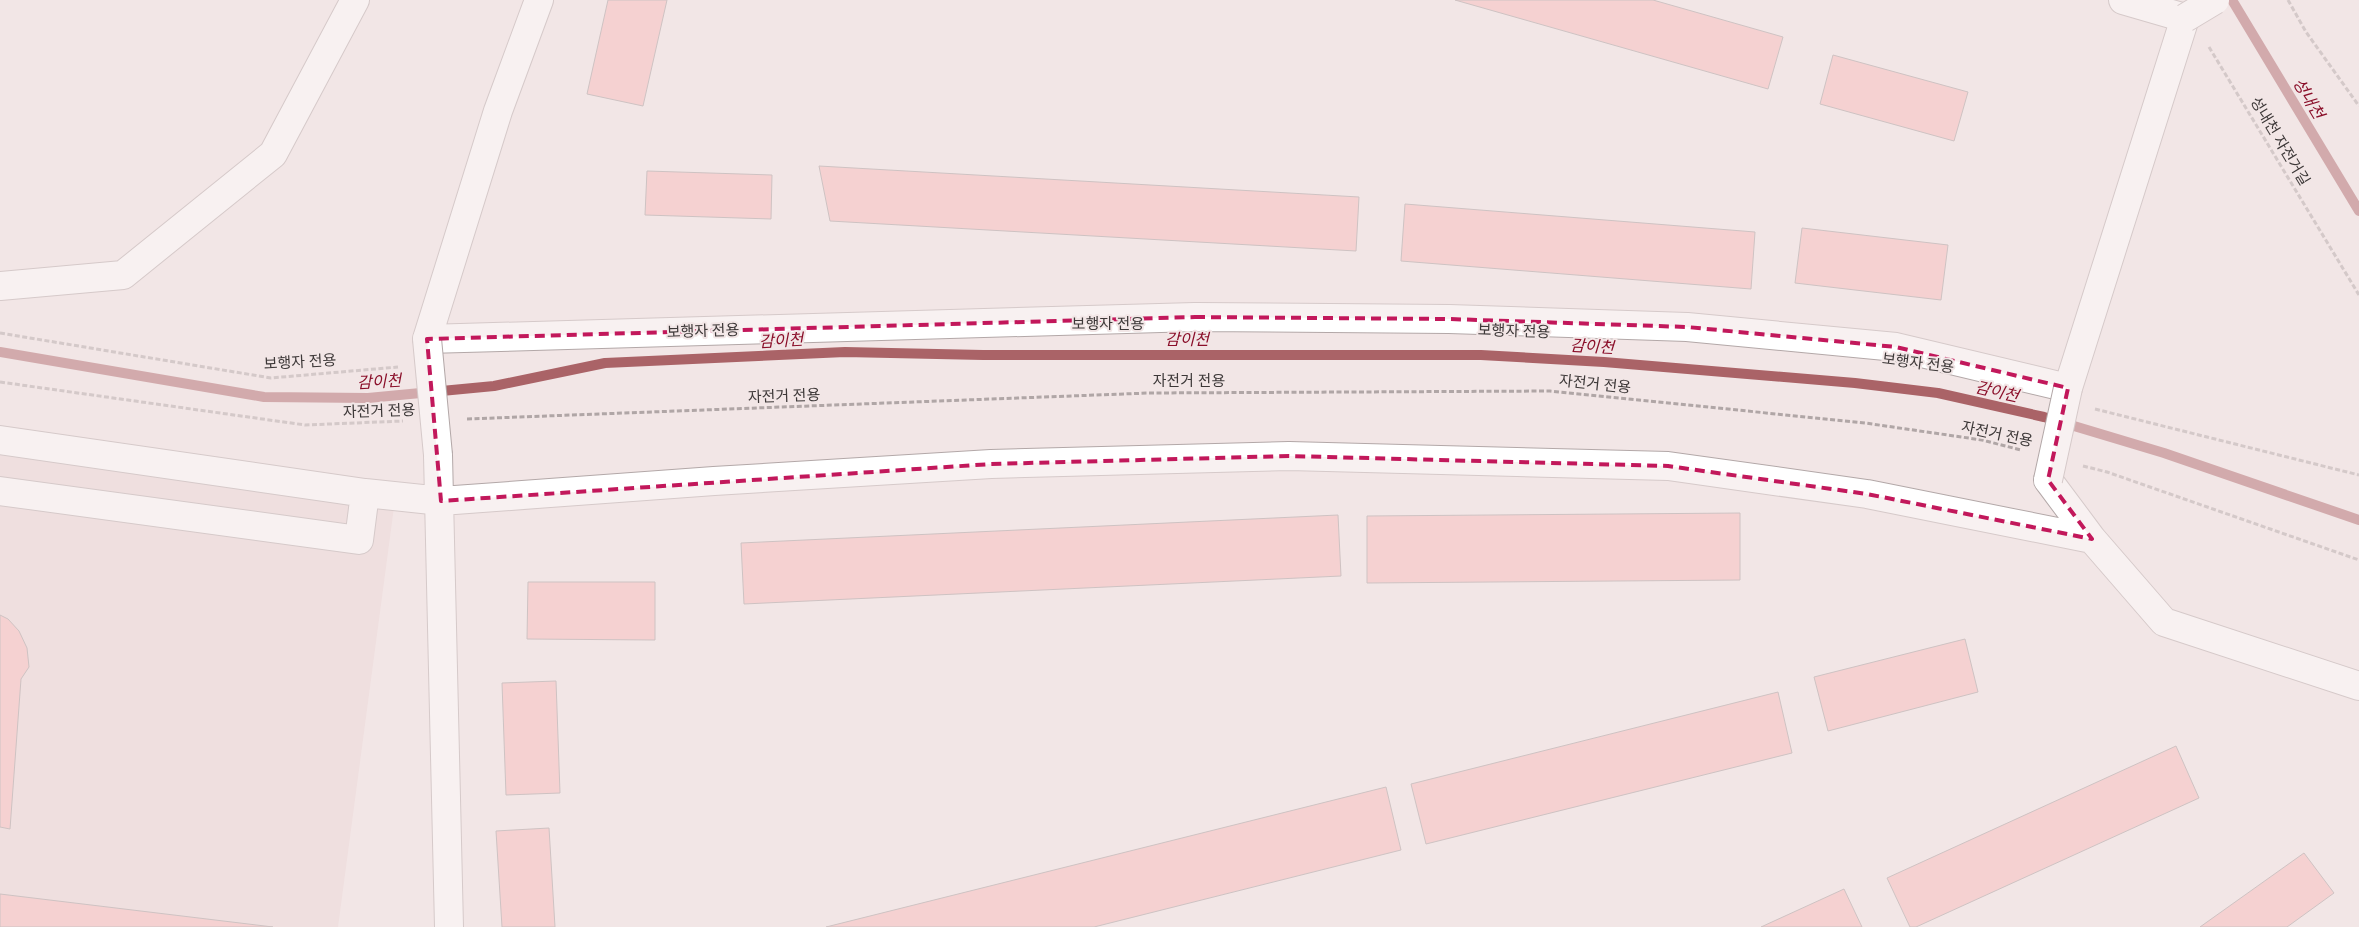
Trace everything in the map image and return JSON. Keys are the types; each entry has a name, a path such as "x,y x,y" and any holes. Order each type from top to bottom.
{"street":[{"path":"0,286 123,275 273,154 355,0"},
{"path":"449,927 440,501 438,455 427,339 498,111 539,0"},
{"path":"2123,0 2185,18"},
{"path":"2215,0 2185,18 2068,388 2048,480 2092,539 2164,622 2359,686"},
{"path":"427,339 1194,317 1448,319 1687,327 1896,347 2068,388"},
{"path":"0,440 365,493 440,501 991,464 1289,456 1668,466 1867,494 2092,539"},
{"path":"0,491 359,540 365,493"}],"path":[{"path":"2288,0 2306,32 2359,106"},
{"name":"성내천 자전거길","path":"2205,42 2359,295"},
{"name":"보행자 전용","path":"0,333 271,378 399,367"},
{"name":"자전거 전용","path":"0,382 305,425 405,421"},
{"name":"자전거 전용","path":"464,419 1149,393 1550,391 1865,423 1982,440 2030,452"},
{"path":"2088,408 2359,475"},
{"path":"2078,464 2107,472 2359,560"}],"highlighted area":[{"path":"1195,317 1449,319 1687,327 1896,347 2068,388 2048,480 2092,539 1867,494 1668,466 1289,456 991,464 441,501 427,339"}],"shaded area":[{"path":"0,454 394,507 338,927 0,927"}],"building":[{"path":"608,0 667,0 643,106 587,94"},
{"path":"1455,0 1653,0 1783,37 1768,89"},
{"path":"1833,55 1968,92 1954,141 1820,104"},
{"path":"819,166 1359,197 1356,251 830,221"},
{"path":"647,171 772,175 771,219 645,215"},
{"path":"1405,204 1755,232 1751,289 1401,261"},
{"path":"1802,228 1948,245 1941,300 1795,283"},
{"path":"1740,513 1740,580 1367,583 1367,516"},
{"path":"1338,515 1341,576 744,604 741,543"},
{"path":"528,582 655,582 655,640 527,639"},
{"path":"0,615 8,619 19,631 27,648 29,667 21,679 10,829 0,827"},
{"path":"1965,639 1978,692 1828,731 1814,677"},
{"path":"556,681 560,793 506,795 502,683"},
{"path":"1778,692 1792,753 1426,844 1411,784"},
{"path":"2176,746 2199,798 1916,927 1910,927 1887,878"},
{"path":"1386,787 1401,850 1094,927 826,927"},
{"path":"549,828 555,927 502,927 496,831"},
{"path":"2304,853 2334,893 2287,927 2200,927"},
{"path":"1844,889 1862,927 1761,927"},
{"path":"0,894 273,927 0,927"}],"waterway":[{"name":"성내천","path":"2232,0 2359,211"},
{"name":"감이천","path":"0,352 264,397 368,398 494,386 605,363 845,352 983,355 1481,355 1604,362 1855,383 1938,393 2044,417 2164,453 2359,520"}]}
